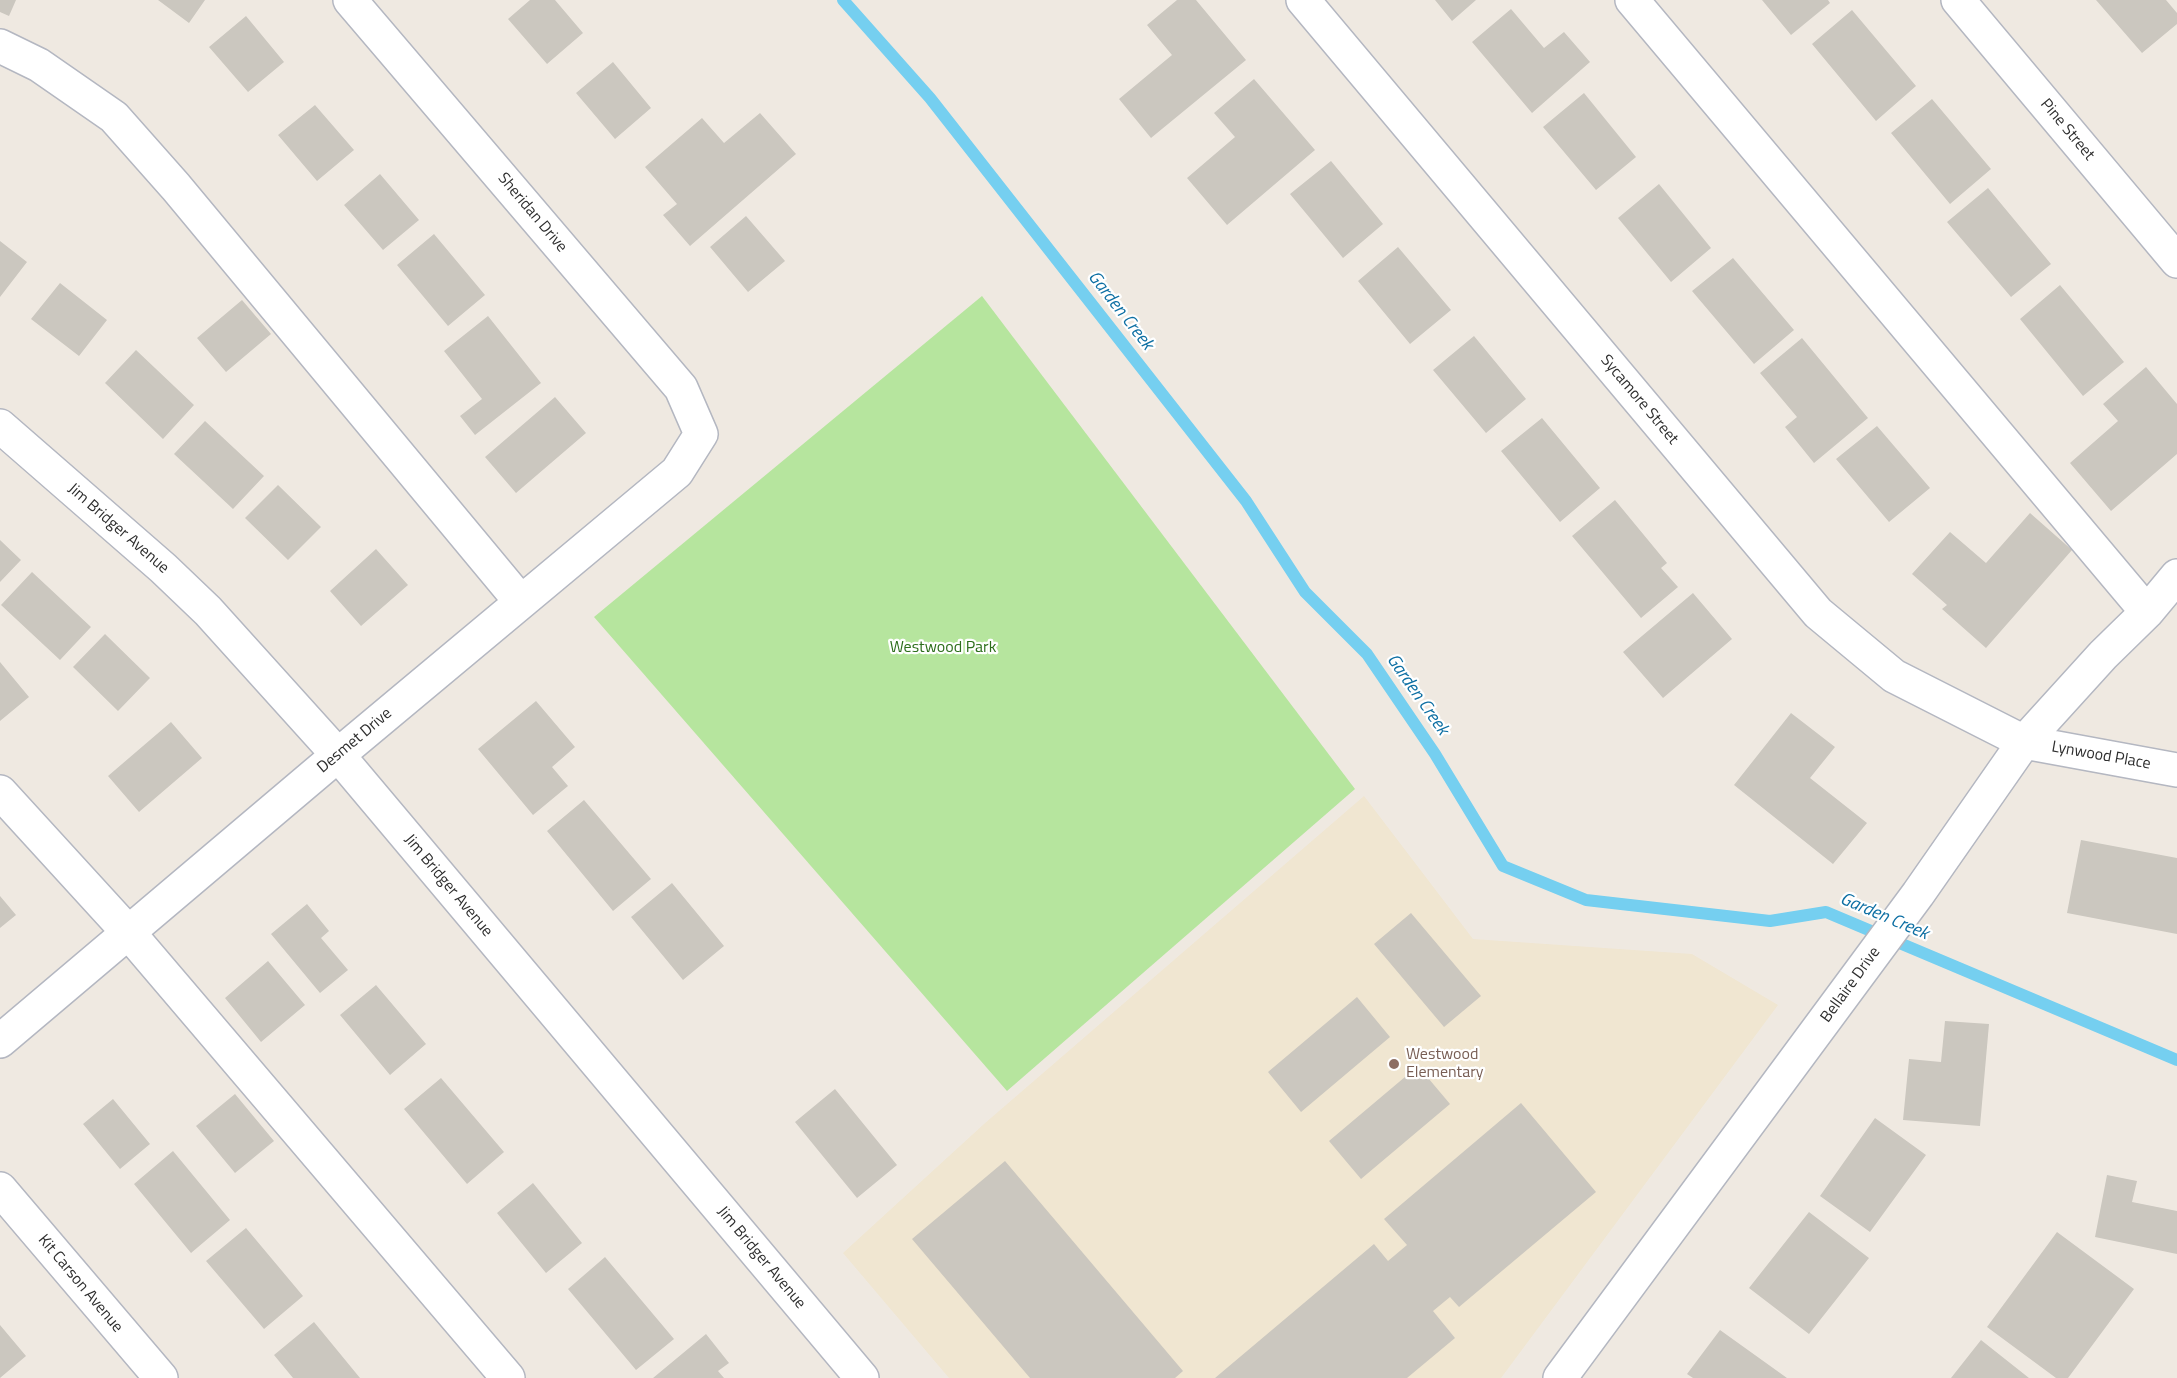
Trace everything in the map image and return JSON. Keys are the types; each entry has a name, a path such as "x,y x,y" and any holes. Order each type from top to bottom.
{"street":[{"name":"Sheridan Drive","path":"350,0 681,388 701,434"},
{"name":"Sycamore Street","path":"1303,0 1818,613 1894,676 2024,742"},
{"path":"1632,0 2147,612"},
{"name":"Pine Street","path":"1958,0 2177,261"},
{"path":"0,46 39,65 114,117 176,187 521,602"},
{"name":"Jim Bridger Avenue","path":"0,426 201,604 338,755 862,1378"},
{"name":"Desmet Drive","path":"0,1041 677,472 701,434"},
{"name":"Bellaire Drive","path":"1560,1378 1918,894 2024,742 2103,655 2147,612 2177,576"},
{"name":"Lynwood Place","path":"2024,742 2177,770"},
{"path":"0,792 128,932 508,1378"},
{"name":"Kit Carson Avenue","path":"0,1189 161,1378"}],"shaded area":[{"name":"Westwood Elementary","path":"1364,796 1473,939 1692,954 1778,1005 1501,1378 949,1378 843,1253 984,1124"}],"green space":[{"name":"Westwood Park","path":"982,296 1355,789 1007,1091 594,617"}],"building":[{"path":"0,0 16,0 9,16 0,12"},
{"path":"158,0 205,0 189,23"},
{"path":"530,0 555,0 583,33 547,64 508,19"},
{"path":"1177,0 1196,0 1246,60 1151,138 1119,99 1172,55 1147,25"},
{"path":"1435,0 1476,0 1452,21"},
{"path":"1762,0 1828,0 1830,3 1791,35"},
{"path":"2096,0 2166,0 2177,13 2177,24 2142,53"},
{"path":"1511,9 1544,48 1564,32 1590,62 1532,113 1472,42"},
{"path":"1852,10 1916,86 1876,121 1812,44"},
{"path":"246,16 284,62 248,92 209,47"},
{"path":"613,62 651,108 615,139 576,93"},
{"path":"1254,79 1315,150 1227,225 1187,178 1235,137 1214,113"},
{"path":"1584,93 1636,157 1596,190 1543,127"},
{"path":"1932,99 1991,169 1950,204 1891,133"},
{"path":"315,105 354,150 317,181 278,135"},
{"path":"760,113 796,154 690,246 663,215 677,204 645,167 702,118 724,143"},
{"path":"1331,161 1383,224 1343,258 1290,194"},
{"path":"380,174 419,220 383,250 344,205"},
{"path":"1659,184 1711,248 1671,282 1618,218"},
{"path":"1988,188 2051,264 2011,297 1947,222"},
{"path":"746,216 785,261 748,292 710,247"},
{"path":"434,234 485,295 448,326 397,265"},
{"path":"0,241 27,262 0,297"},
{"path":"1398,247 1451,310 1410,344 1358,281"},
{"path":"1733,258 1794,330 1754,364 1692,291"},
{"path":"60,283 107,320 79,356 31,319"},
{"path":"2060,285 2124,362 2083,396 2020,319"},
{"path":"242,300 271,334 226,372 197,338"},
{"path":"488,316 541,383 475,435 460,416 482,399 444,351"},
{"path":"1474,336 1526,399 1486,433 1433,370"},
{"path":"1802,338 1868,418 1814,463 1785,427 1797,417 1760,373"},
{"path":"136,350 194,405 163,439 105,383"},
{"path":"2146,367 2177,404 2177,454 2111,511 2070,463 2118,421 2103,404"},
{"path":"555,397 586,433 516,493 485,457"},
{"path":"1542,418 1600,488 1560,522 1501,451"},
{"path":"205,421 264,476 233,509 174,454"},
{"path":"1877,426 1930,488 1889,522 1836,459"},
{"path":"278,485 321,527 288,560 245,518"},
{"path":"1615,500 1667,563 1661,568 1678,587 1641,618 1572,536"},
{"path":"2030,513 2072,550 1986,648 1942,609 1947,605 1912,574 1950,532 1986,563"},
{"path":"0,540 21,560 0,582"},
{"path":"376,549 408,585 361,626 330,591"},
{"path":"32,572 91,627 60,660 1,605"},
{"path":"1693,593 1732,639 1663,698 1623,652"},
{"path":"105,634 150,678 118,711 73,667"},
{"path":"0,662 29,697 0,721"},
{"path":"536,701 575,747 552,767 568,786 533,815 478,749"},
{"path":"1791,713 1835,747 1810,778 1867,823 1833,864 1734,785"},
{"path":"171,722 202,758 139,812 108,776"},
{"path":"584,800 651,879 613,911 547,831"},
{"path":"2081,840 2177,858 2177,934 2067,913"},
{"path":"672,883 724,946 683,980 631,917"},
{"path":"0,896 16,915 0,928"},
{"path":"307,904 329,931 321,938 348,970 320,993 271,934"},
{"path":"1411,913 1481,996 1444,1027 1374,944"},
{"path":"268,961 305,1005 261,1042 225,998"},
{"path":"376,985 426,1044 390,1075 340,1015"},
{"path":"1357,997 1390,1037 1301,1112 1268,1072"},
{"path":"1945,1021 1989,1024 1980,1126 1903,1120 1909,1059 1941,1062"},
{"path":"1418,1066 1450,1104 1361,1179 1329,1141"},
{"path":"441,1078 504,1152 467,1184 404,1109"},
{"path":"835,1089 897,1165 857,1198 795,1122"},
{"path":"235,1094 274,1141 235,1173 196,1126"},
{"path":"113,1099 150,1144 120,1169 83,1124"},
{"path":"1521,1103 1596,1192 1459,1307 1450,1297 1433,1311 1455,1338 1407,1378 1215,1378 1374,1244 1388,1261 1407,1245 1384,1219"},
{"path":"1875,1118 1926,1155 1870,1232 1820,1196"},
{"path":"173,1151 230,1220 191,1253 134,1184"},
{"path":"1005,1161 1183,1371 1175,1378 1030,1378 912,1239"},
{"path":"2107,1175 2137,1181 2132,1202 2177,1211 2177,1254 2095,1237"},
{"path":"533,1183 582,1243 546,1273 497,1213"},
{"path":"1809,1212 1869,1258 1809,1334 1749,1288"},
{"path":"246,1228 303,1296 264,1329 206,1261"},
{"path":"2057,1232 2134,1289 2068,1378 2056,1378 1987,1327"},
{"path":"605,1257 674,1339 636,1370 568,1289"},
{"path":"314,1322 360,1378 293,1378 274,1355"},
{"path":"0,1325 26,1356 0,1378"},
{"path":"1720,1330 1787,1378 1693,1378 1687,1374"},
{"path":"706,1334 729,1363 718,1371 724,1378 653,1378"},
{"path":"1981,1340 2029,1378 1951,1378"}],"waterway":[{"name":"Garden Creek","path":"843,0 930,98 1246,501 1305,592 1367,654 1435,754 1503,866 1586,900 1770,921 1826,912 2177,1060"}],"place":[{"name":"Westwood Elementary","path":"1394,1064"}]}
